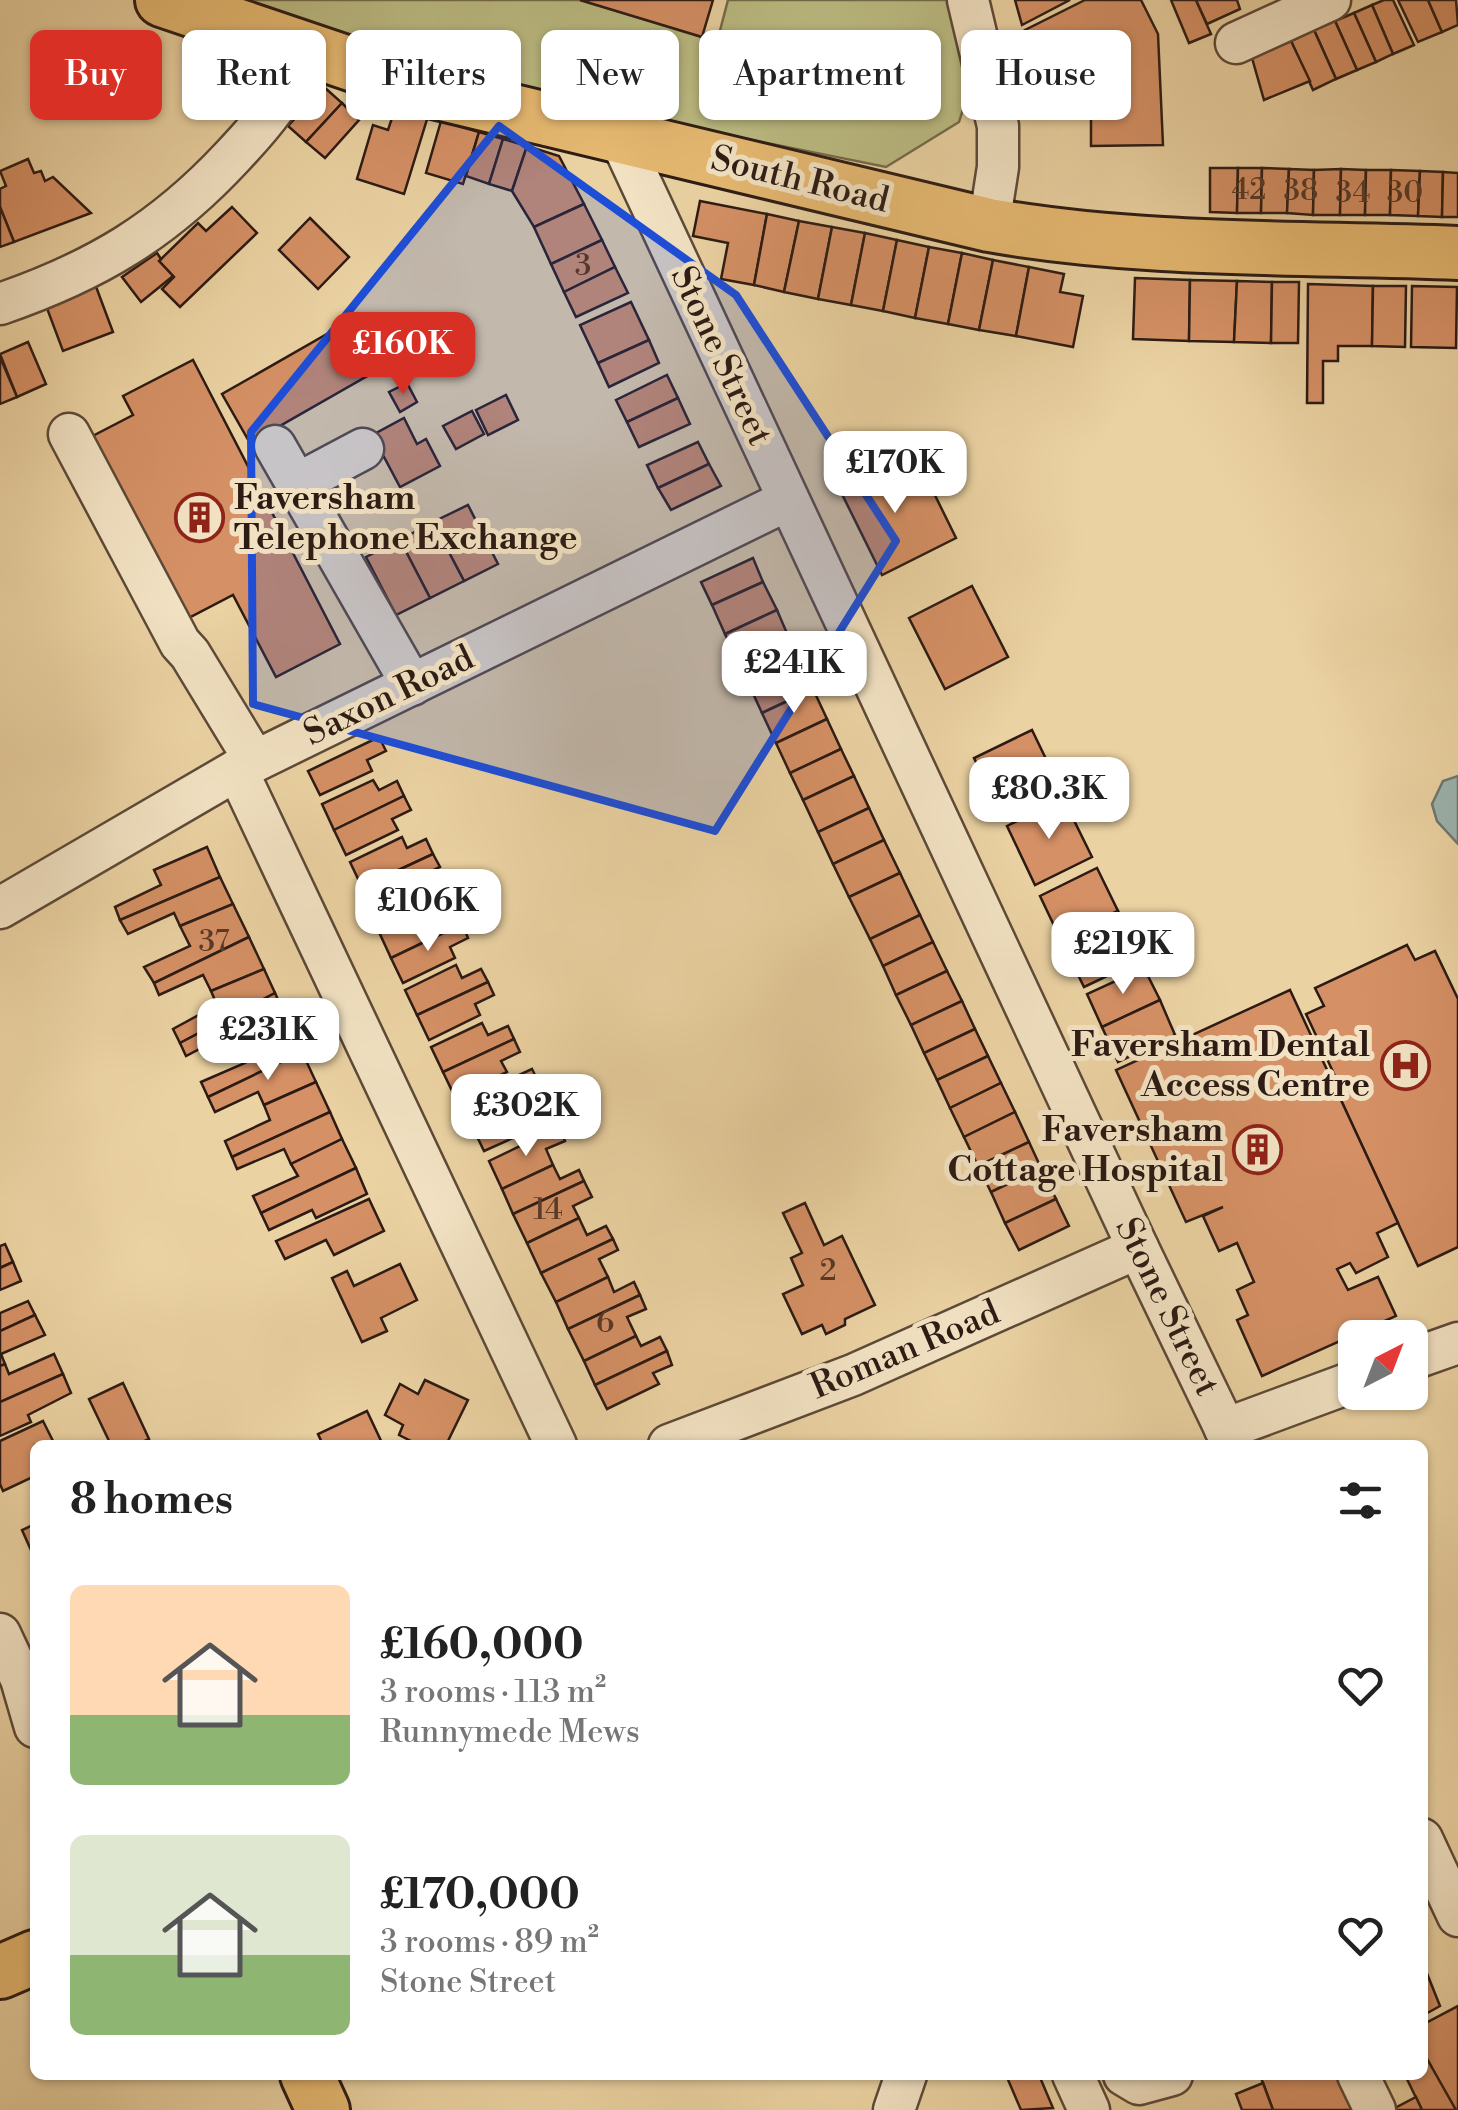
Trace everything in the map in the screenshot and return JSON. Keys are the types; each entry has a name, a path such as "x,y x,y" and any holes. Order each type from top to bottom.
{"main road":[{"name":"South Road","path":"162,0 250,30"},
{"name":"South Road","path":"326,56 434,92 989,225 1060,237 1190,246 1458,253"},
{"path":"0,1972 30,1959"},
{"path":"309,2080 323,2110"}],"street":[{"path":"968,0 998,126 998,167 989,225"},
{"path":"1236,43 1330,0"},
{"path":"0,304 94,267 125,249 180,208 265,120"},
{"name":"Stone Street","path":"619,136 1229,1437"},
{"path":"69,434 180,643 190,654 246,766 554,1440"},
{"path":"275,446 412,685"},
{"path":"297,484 363,449"},
{"name":"Saxon Road","path":"0,908 246,766 788,500"},
{"name":"Roman Road","path":"682,1440 854,1376 1138,1248"},
{"path":"1229,1437 1338,1388"},
{"path":"0,1634 28,1676"},
{"path":"1428,1852 1458,1916"},
{"path":"894,2110 904,2080"},
{"path":"1075,2080 1089,2110"},
{"path":"1360,2080 1374,2110"}],"highlighted area":[{"path":"499,126 736,295 896,541 715,831 253,704 251,432"}],"green space":[{"path":"232,0 580,0 678,30 541,30 541,97 521,93 521,30 346,30 346,43 326,35 326,30 312,30"},
{"path":"728,0 953,0 961,30 959,122 886,167 653,120 679,120 679,30 699,36 699,120 941,120 941,30 720,30"}],"water":[{"path":"1458,776 1458,844 1437,821 1432,804 1443,781"}],"building":[{"path":"580,0 713,0 699,36"},
{"path":"1015,0 1070,0 1022,25"},
{"path":"1085,0 1141,0 1158,34 1163,145 1091,146 1091,120 1131,120 1131,30 1025,30"},
{"path":"1171,0 1196,0 1211,34 1189,43"},
{"path":"1196,0 1237,0 1240,9 1207,24"},
{"path":"1393,0 1414,45 1393,54 1372,5"},
{"path":"1398,0 1428,0 1442,32 1418,42"},
{"path":"1428,0 1456,0 1458,25 1442,32"},
{"path":"1372,5 1393,54 1376,62 1354,13"},
{"path":"1354,13 1376,62 1357,70 1335,21"},
{"path":"1335,21 1357,70 1336,79 1314,30"},
{"path":"1314,30 1336,79 1313,90 1291,41"},
{"path":"1291,41 1310,81 1264,100 1252,58"},
{"path":"326,89 342,103 306,142 288,126 294,120 326,120"},
{"path":"342,103 346,120 359,120 325,158 306,142"},
{"path":"391,120 427,120 404,194 357,179 373,125 388,130"},
{"path":"441,121 479,132 463,184 426,173"},
{"path":"479,132 503,139 489,184 466,176"},
{"path":"503,139 527,146 512,191 489,184"},
{"path":"527,146 559,156 584,204 534,227 512,191"},
{"path":"28,159 34,173 41,171 45,181 53,177 91,213 14,242 0,207 0,189 6,186 0,171"},
{"path":"1210,168 1238,168 1237,213 1210,212"},
{"path":"1238,168 1262,168 1261,213 1237,213"},
{"path":"1262,168 1289,169 1287,213 1261,213"},
{"path":"1289,169 1314,170 1313,215 1287,213"},
{"path":"1341,169 1340,215 1313,215 1314,170"},
{"path":"1341,169 1366,170 1365,215 1340,215"},
{"path":"1366,170 1391,170 1390,215 1365,215"},
{"path":"1391,170 1420,171 1418,216 1390,215"},
{"path":"1420,171 1443,172 1442,217 1418,216"},
{"path":"1443,172 1458,173 1458,217 1442,217"},
{"path":"700,201 767,214 754,285 721,279 728,243 693,236"},
{"path":"584,204 602,240 551,264 534,227"},
{"path":"0,207 14,242 0,247"},
{"path":"232,207 257,233 180,307 162,289 174,277 159,261 198,223 206,231"},
{"path":"767,214 799,221 784,292 754,285"},
{"path":"310,218 349,257 318,289 279,250"},
{"path":"799,221 832,227 818,299 784,292"},
{"path":"832,227 865,233 851,305 818,299"},
{"path":"865,233 897,240 883,311 851,305"},
{"path":"602,240 615,267 564,292 551,264"},
{"path":"897,240 929,247 915,318 883,311"},
{"path":"929,247 962,253 948,324 915,318"},
{"path":"157,253 173,276 141,302 122,277"},
{"path":"962,253 993,260 979,330 948,324"},
{"path":"993,260 1029,267 1016,336 979,330"},
{"path":"615,267 628,293 576,317 564,292"},
{"path":"1029,267 1064,274 1060,292 1083,296 1073,347 1016,336"},
{"path":"1135,278 1190,280 1189,341 1133,339"},
{"path":"1190,280 1237,281 1234,342 1189,341"},
{"path":"1237,281 1272,282 1271,343 1234,342"},
{"path":"1272,282 1299,282 1298,343 1271,343"},
{"path":"95,284 113,332 63,351 45,303"},
{"path":"1308,284 1373,286 1372,346 1338,346 1338,361 1323,361 1323,403 1307,403"},
{"path":"1373,286 1406,286 1405,347 1372,346"},
{"path":"1412,286 1457,287 1456,348 1411,347"},
{"path":"631,302 649,340 598,363 580,325"},
{"path":"341,326 369,375 250,443 222,394"},
{"path":"649,340 659,363 609,387 598,363"},
{"path":"28,342 46,384 17,397 0,354"},
{"path":"0,357 17,397 0,404"},
{"name":"Faversham Telephone Exchange","path":"193,360 340,644 276,677 233,595 177,624 83,441 133,415 123,396"},
{"path":"667,375 678,398 627,422 616,400"},
{"path":"407,383 417,402 400,412 389,392"},
{"path":"506,395 518,420 488,435 476,410"},
{"path":"678,398 690,424 639,447 627,422"},
{"path":"472,411 484,434 456,449 443,426"},
{"path":"404,418 417,444 426,439 440,466 400,487 384,457 377,461 365,439"},
{"path":"698,442 709,464 658,488 647,465"},
{"path":"882,459 897,489 925,475 956,538 882,575 836,482"},
{"path":"709,464 721,486 671,510 658,488"},
{"path":"468,505 498,564 464,581 433,522"},
{"path":"433,522 464,581 430,598 400,540"},
{"path":"400,540 430,598 396,615 366,557"},
{"path":"753,558 763,582 712,605 701,582"},
{"path":"763,582 777,610 725,634 712,605"},
{"path":"972,586 1008,657 945,689 909,618"},
{"path":"777,610 789,638 738,661 725,634"},
{"path":"789,638 802,666 751,689 738,661"},
{"path":"802,666 813,689 762,713 751,689"},
{"path":"813,689 827,719 776,743 762,713"},
{"path":"827,719 841,749 790,773 776,743"},
{"path":"1032,730 1061,790 1003,819 974,758"},
{"path":"379,737 386,751 367,760 372,771 320,795 308,771"},
{"path":"841,749 854,776 803,800 790,773"},
{"path":"854,776 869,808 818,832 803,800"},
{"path":"373,780 379,790 397,781 404,796 334,830 322,804"},
{"path":"404,796 411,810 392,819 398,830 346,855 334,830"},
{"path":"1063,798 1092,857 1035,885 1007,826"},
{"path":"869,808 884,840 833,864 818,832"},
{"path":"402,837 407,848 426,839 433,854 362,887 350,862"},
{"path":"884,840 900,873 849,897 833,864"},
{"path":"207,847 220,877 120,920 115,907 161,885 154,870"},
{"path":"433,854 440,867 421,876 427,887 374,912 362,887"},
{"path":"1097,868 1118,911 1060,938 1040,896"},
{"path":"900,873 920,915 870,939 849,897"},
{"path":"220,877 233,904 180,926 174,913 128,934 120,920"},
{"path":"233,904 249,937 154,983 144,967 190,946 180,926"},
{"path":"431,908 437,920 456,911 462,924 391,958 379,932"},
{"path":"1118,911 1141,960 1084,987 1060,938"},
{"path":"920,915 933,942 883,966 870,939"},
{"path":"462,924 468,938 450,947 455,958 403,983 391,958"},
{"path":"249,937 264,969 211,991 203,975 159,995 154,983"},
{"path":"933,942 947,971 896,995 883,966"},
{"path":"1407,945 1415,960 1435,951 1458,999 1458,1247 1418,1266 1338,1094 1342,1091 1306,1014 1324,1006 1315,988"},
{"path":"456,965 462,978 481,969 488,982 417,1015 405,990"},
{"path":"1144,968 1160,1000 1102,1027 1087,994"},
{"path":"264,969 275,993 180,1043 173,1029 217,1005 211,991"},
{"path":"947,971 962,1001 911,1025 896,995"},
{"path":"488,982 494,995 475,1004 480,1015 429,1040 417,1015"},
{"name":"Faversham Cottage Hospital","path":"1290,990 1398,1223 1377,1233 1388,1257 1356,1273 1350,1263 1337,1269 1348,1290 1378,1277 1396,1316 1387,1320 1338,1320 1338,1342 1262,1376 1237,1320 1248,1315 1237,1290 1254,1282 1237,1243 1219,1251 1203,1216 1223,1207 1186,1222 1116,1070"},
{"path":"275,993 289,1024 238,1050 230,1033 186,1056 180,1043"},
{"path":"1160,1000 1175,1035 1118,1062 1102,1027"},
{"path":"962,1001 975,1029 924,1053 911,1025"},
{"path":"482,1023 488,1035 508,1026 514,1039 443,1072 431,1047"},
{"path":"289,1024 302,1052 208,1097 201,1082 245,1063 238,1050"},
{"path":"975,1029 988,1056 937,1080 924,1053"},
{"path":"514,1039 520,1052 501,1061 507,1072 455,1097 443,1072"},
{"path":"302,1052 316,1082 264,1105 258,1092 215,1112 208,1097"},
{"path":"988,1056 1001,1083 950,1108 937,1080"},
{"path":"532,1069 539,1083 519,1091 525,1103 473,1128 461,1102"},
{"path":"316,1082 330,1112 232,1157 225,1141 270,1120 264,1105"},
{"path":"1001,1083 1015,1112 964,1137 950,1108"},
{"path":"525,1103 529,1114 548,1105 555,1119 484,1151 473,1128"},
{"path":"330,1112 342,1139 291,1164 284,1149 237,1169 232,1157"},
{"path":"1015,1112 1029,1142 978,1166 964,1137"},
{"path":"559,1127 565,1141 546,1149 553,1165 502,1189 489,1161"},
{"path":"342,1139 356,1168 261,1213 253,1196 298,1176 291,1164"},
{"path":"1029,1142 1041,1168 991,1192 978,1166"},
{"path":"553,1165 560,1179 579,1170 584,1181 513,1214 502,1189"},
{"path":"356,1168 367,1194 316,1218 312,1210 269,1230 261,1213"},
{"path":"1041,1168 1056,1199 1005,1223 991,1192"},
{"path":"584,1181 592,1197 573,1206 579,1218 527,1243 513,1214"},
{"path":"369,1199 384,1231 334,1255 326,1240 285,1259 276,1241"},
{"path":"1056,1199 1069,1226 1019,1250 1005,1223"},
{"path":"805,1203 824,1245 842,1236 875,1305 845,1319 845,1325 826,1334 822,1325 802,1334 783,1294 803,1285 791,1258 802,1253 783,1213"},
{"path":"579,1218 587,1235 606,1226 613,1239 541,1273 527,1243"},
{"path":"613,1239 618,1250 599,1259 608,1277 556,1302 541,1273"},
{"path":"5,1244 13,1262 0,1268 0,1246"},
{"path":"13,1262 21,1281 0,1290 0,1268"},
{"path":"400,1264 417,1300 381,1318 387,1331 362,1342 332,1278 347,1271 354,1286"},
{"path":"608,1277 614,1292 634,1282 640,1295 568,1329 556,1302"},
{"path":"640,1295 646,1309 627,1317 636,1336 584,1361 568,1329"},
{"path":"28,1301 35,1315 0,1331 0,1313"},
{"path":"35,1315 45,1335 1,1354 5,1364 0,1366 0,1331"},
{"path":"636,1336 641,1346 660,1337 667,1351 595,1385 584,1361"},
{"path":"667,1351 672,1365 653,1373 659,1384 607,1409 595,1385"},
{"path":"54,1354 63,1374 0,1402 0,1366 5,1364 9,1374"},
{"path":"63,1374 71,1393 28,1415 31,1422 0,1436 0,1402"},
{"path":"425,1380 468,1400 448,1440 409,1440 399,1435 403,1425 385,1415 400,1384 418,1394"},
{"path":"123,1383 149,1439 109,1440 89,1399"},
{"path":"367,1411 381,1440 321,1440 318,1434"},
{"path":"43,1421 52,1440 30,1440 30,1478 3,1491 0,1441"},
{"path":"30,1526 30,1548 22,1530"},
{"path":"1428,1976 1440,2006 1428,2013"},
{"path":"1458,2006 1458,2110 1428,2061 1428,2022"},
{"path":"1428,2061 1456,2110 1422,2110 1407,2080 1428,2080"},
{"path":"1008,2080 1041,2080 1053,2108 1021,2110"},
{"path":"1262,2080 1345,2080 1358,2110 1273,2110"},
{"path":"1263,2083 1273,2110 1242,2110 1236,2094"},
{"path":"1416,2097 1422,2110 1391,2110"}],"place":[{"name":"Faversham Telephone Exchange","path":"199,518"},
{"name":"Faversham Dental Access Centre","path":"1405,1065"},
{"name":"Faversham Cottage Hospital","path":"1258,1150"}]}
